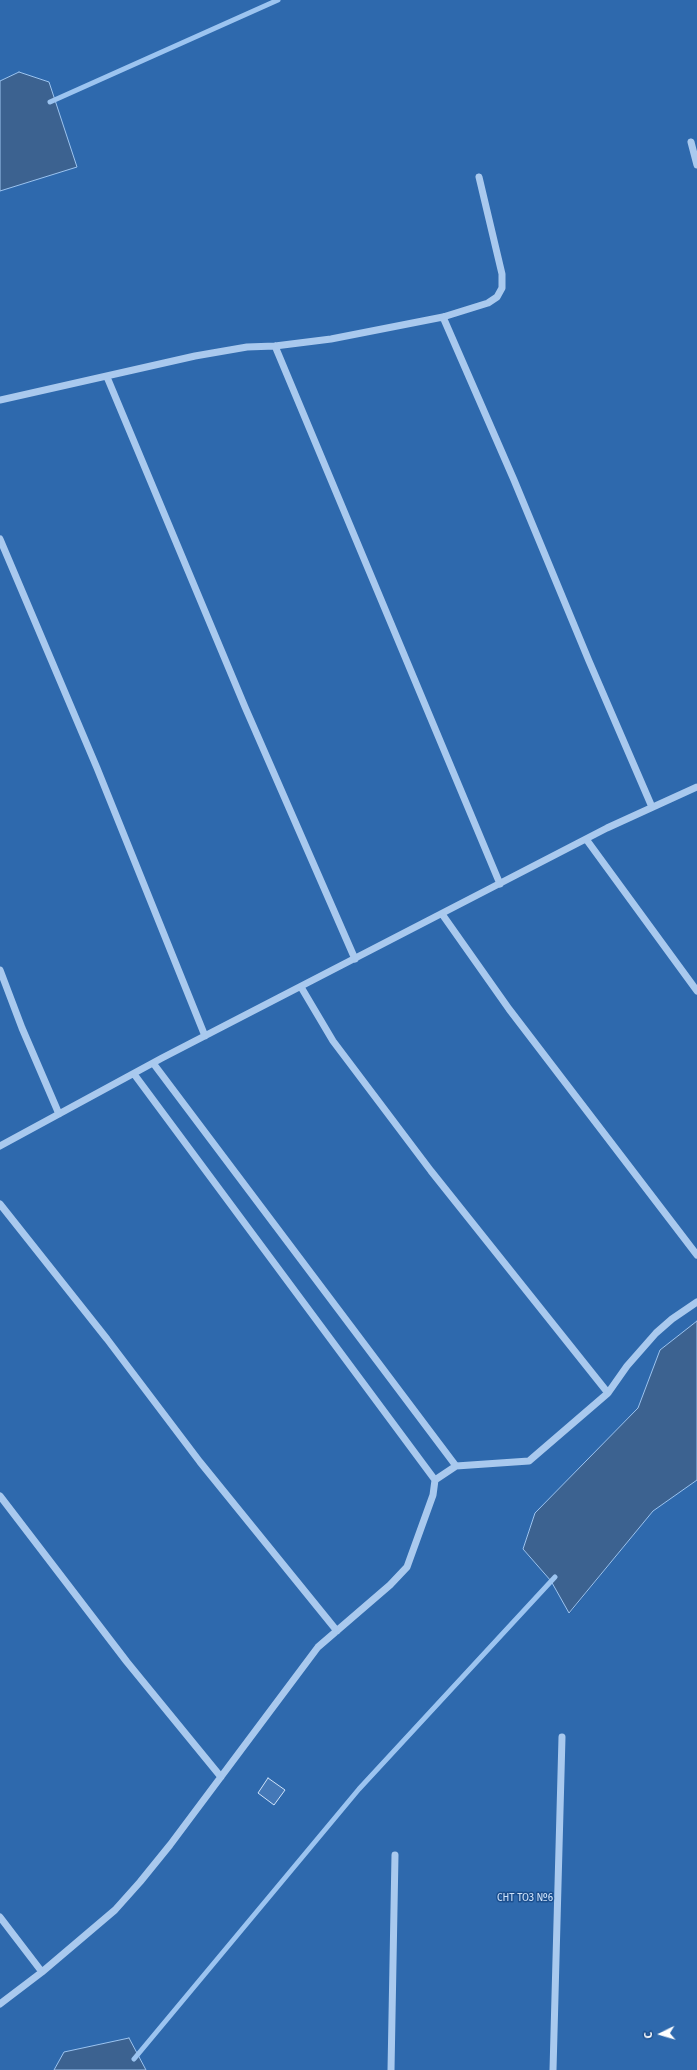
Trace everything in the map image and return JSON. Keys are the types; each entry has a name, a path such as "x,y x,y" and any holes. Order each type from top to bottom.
{"street":[{"path":"691,142 697,165"},
{"path":"0,400 202,355 247,347 275,346 330,339 443,317 488,303 497,296 502,288 502,274 500,258 479,177"},
{"path":"443,317 514,480 589,661 652,807"},
{"path":"275,346 500,884"},
{"path":"107,377 248,714 354,959"},
{"path":"0,539 97,768 205,1036"},
{"path":"0,1146 153,1063 586,839 697,786"},
{"path":"586,839 697,991"},
{"path":"442,914 509,1009 697,1255"},
{"path":"0,970 22,1028 59,1114"},
{"path":"301,987 333,1041 417,1152 608,1393"},
{"path":"153,1063 456,1466"},
{"path":"0,2004 42,1972 115,1910 140,1882 318,1647 390,1584 407,1567 433,1495 435,1480 134,1074"},
{"path":"0,1204 107,1340 200,1462 337,1631"},
{"path":"435,1480 456,1466 529,1461 608,1393 627,1366 656,1332 697,1302"},
{"path":"0,1496 127,1662 221,1777"},
{"path":"553,2070 562,1737"},
{"path":"391,2070 395,1856"},
{"path":"0,1917 42,1972"}],"green space":[{"name":"СНТ ТОЗ №6","path":"0,0 697,0 697,1321 660,1350 638,1408 535,1513 523,1549 551,1581 570,1613 653,1511 697,1480 697,2070 146,2070 129,2038 65,2052 54,2070 0,2070 0,191 76,167 19,72 0,81"}],"shaded area":[{"path":"19,72 49,82 77,167 0,191 0,81"},
{"path":"697,1321 697,1480 653,1511 569,1613 551,1581 523,1549 535,1513 638,1408 660,1350"},
{"path":"129,2038 146,2070 54,2070 64,2052"}],"building":[{"path":"268,1778 285,1790 274,1805 258,1793"}],"waterway":[{"path":"50,102 278,0"},
{"path":"134,2059 359,1789 555,1577"}]}
